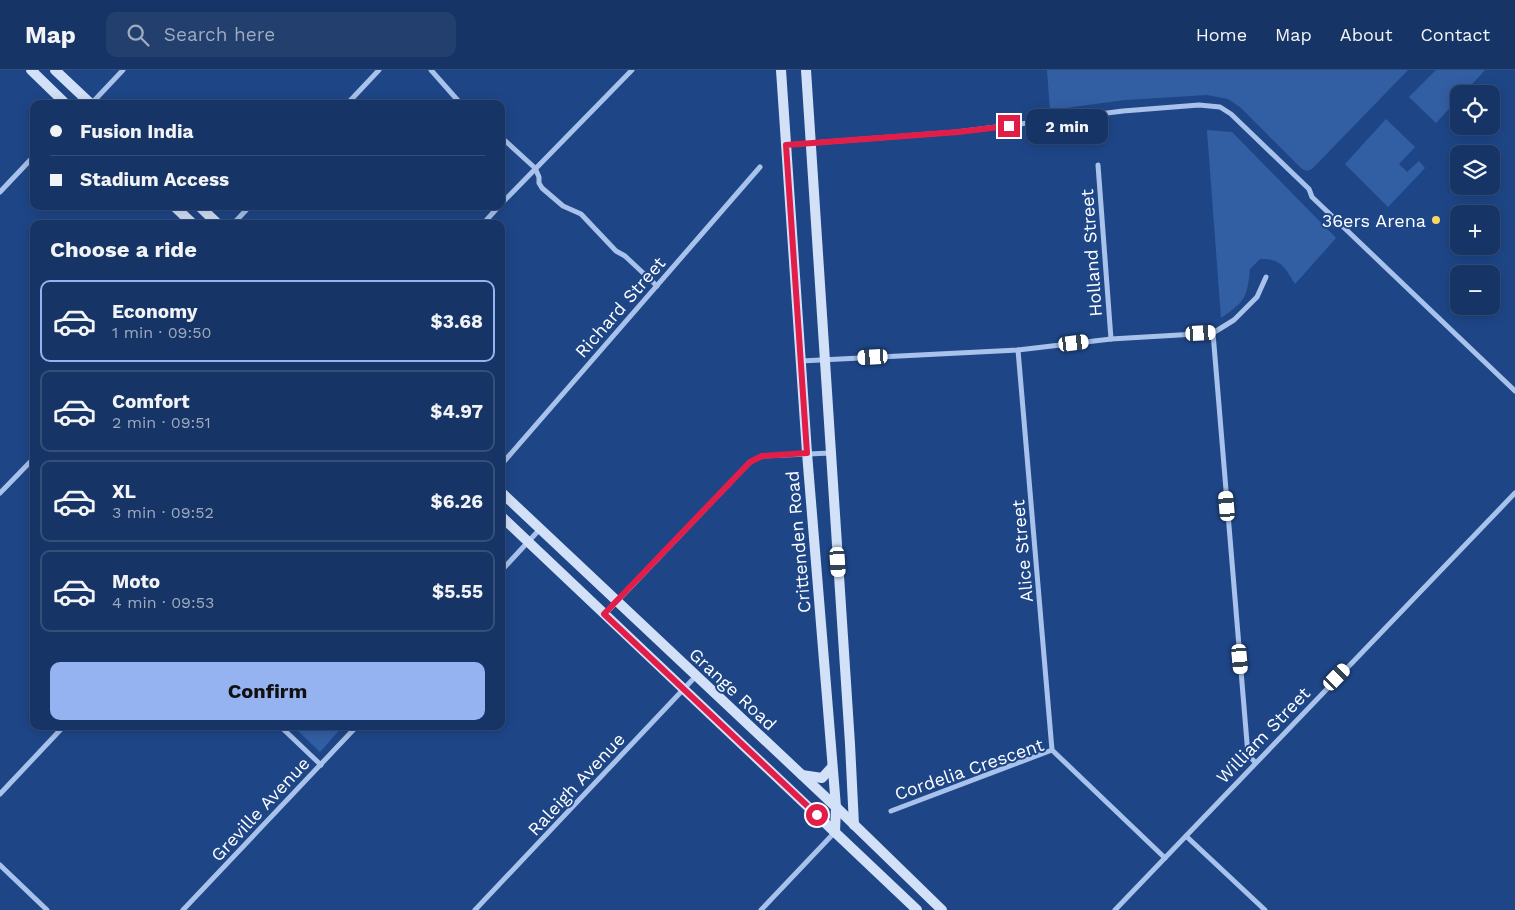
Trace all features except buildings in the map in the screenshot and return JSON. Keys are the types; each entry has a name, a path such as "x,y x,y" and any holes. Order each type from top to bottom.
{"main road":[{"path":"31,70 62,100"},
{"path":"55,70 87,100"},
{"name":"Crittenden Road","path":"781,70 800,361 836,807 835,832"},
{"path":"806,70 854,825 835,832"},
{"path":"178,210 189,220"},
{"path":"203,210 214,220"},
{"name":"Grange Road","path":"505,496 836,807 942,910"},
{"name":"Grange Road","path":"505,520 917,910"},
{"path":"802,775 822,778 832,767"}],"street":[{"path":"95,100 123,70"},
{"path":"351,100 379,70"},
{"path":"431,70 457,100"},
{"path":"505,200 632,70"},
{"path":"786,145 958,132 1123,111 1199,105 1220,107 1231,114 1309,189 1312,197 1515,392"},
{"path":"505,141 535,168 542,188 563,206 581,214 616,250 657,286"},
{"path":"0,192 30,160"},
{"name":"Holland Street","path":"1098,164 1111,339"},
{"name":"Richard Street","path":"505,460 760,167"},
{"path":"237,220 246,210"},
{"path":"487,220 496,210"},
{"path":"800,361 1018,350 1111,339 1213,333 1234,320 1257,297 1266,277"},
{"path":"1213,333 1248,755 1255,762"},
{"name":"Alice Street","path":"1018,350 1052,750"},
{"path":"604,614 750,462 762,456 831,453"},
{"path":"0,493 30,462"},
{"name":"William Street","path":"1115,910 1515,493"},
{"path":"505,567 540,529"},
{"name":"Raleigh Avenue","path":"475,910 696,676"},
{"path":"0,794 60,730"},
{"path":"284,730 321,765"},
{"name":"Greville Avenue","path":"183,910 353,730"},
{"name":"Cordelia Crescent","path":"891,811 1052,750 1165,858"},
{"path":"761,910 835,832"},
{"path":"1186,836 1265,910"},
{"path":"0,865 47,910"}],"shaded area":[{"path":"1047,70 1408,70 1312,169 1307,171 1302,169 1240,107 1228,99 1207,95 1125,100 1050,110"},
{"path":"1436,70 1485,70 1471,85 1450,85 1450,108 1436,123 1409,97"},
{"path":"1386,119 1415,147 1399,164 1407,172 1419,161 1425,168 1388,207 1345,164"},
{"path":"1207,130 1232,132 1336,238 1295,284 1278,262 1260,259 1250,269 1244,298 1236,307 1221,318"},
{"path":"297,730 339,730 320,752"}],"place":[{"name":"36ers Arena","path":"1436,220"}],"route":[{"path":"817,815 604,614 750,462 762,456 807,453 786,145 958,132 1009,126"}]}
